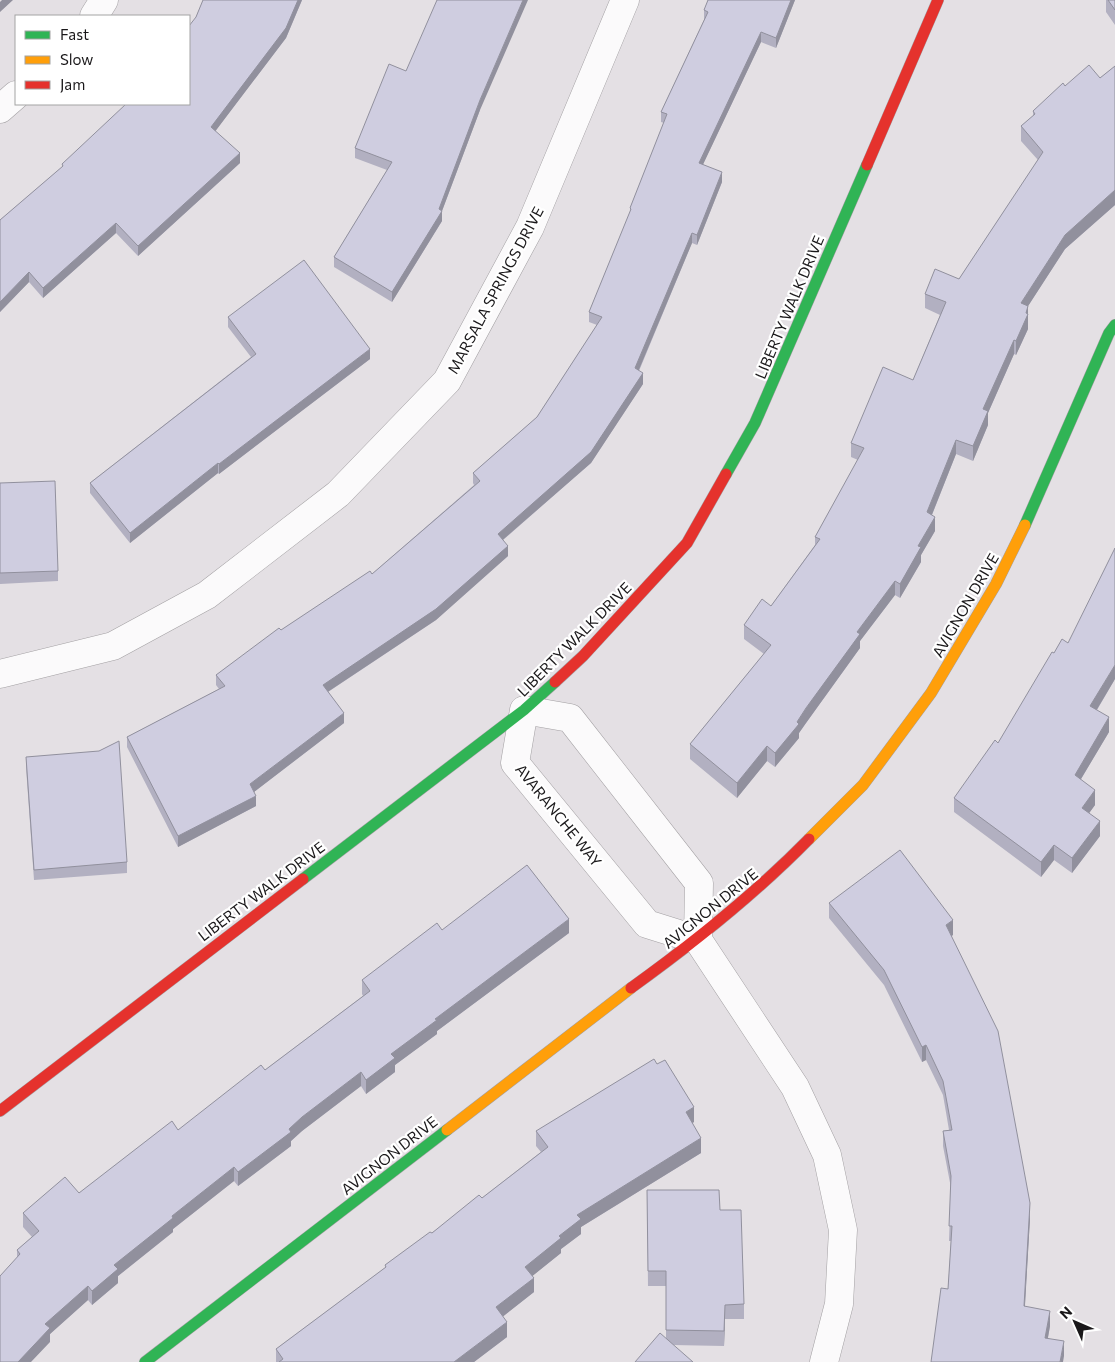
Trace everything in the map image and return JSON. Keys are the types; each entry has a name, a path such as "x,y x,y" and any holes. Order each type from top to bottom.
{"street":[{"path":"95,15 104,0"},
{"name":"MARSALA SPRINGS DRIVE","path":"0,674 113,646 207,595 338,494 447,381 530,227 625,0"},
{"name":"LIBERTY WALK DRIVE","path":"0,1111 524,710 583,656 687,543 755,424 938,0"},
{"path":"0,109 15,96"},
{"name":"AVIGNON DRIVE","path":"146,1362 613,1002 698,940 773,876 863,784 931,693 996,584 1031,514 1108,333 1115,325"},
{"path":"524,710 570,718 699,883 698,940 794,1087 826,1155 843,1230 839,1304 824,1362"},
{"name":"AVARANCHE WAY","path":"524,710 515,762 648,924 698,940"}],"building":[{"path":"203,0 298,0 286,28 211,127 240,153 138,246 116,223 43,288 29,272 0,302 0,220 63,166 62,164 125,105 190,105 190,25 196,17"},
{"path":"437,0 523,0 480,100 439,209 442,211 392,292 334,257 392,162 355,148 389,64 406,71"},
{"path":"708,0 791,0 776,38 761,32 699,163 722,172 697,235 692,233 635,368 643,373 591,452 498,534 508,546 436,609 323,685 344,713 250,784 256,796 178,836 127,737 225,686 216,675 279,628 281,630 370,571 372,574 480,481 473,473 537,417 602,317 589,312 667,114 661,112 708,12 704,10"},
{"path":"1108,0 1115,0 1115,10"},
{"path":"1089,65 1100,78 1115,66 1115,190 1065,235 1021,303 1028,306 1026,313 1028,314 1016,341 1014,340 983,409 988,411 973,446 956,440 927,512 935,517 918,546 921,547 900,584 895,581 857,632 860,634 806,708 797,722 799,724 775,753 767,746 737,783 690,744 771,645 744,625 762,599 771,606 820,539 815,537 864,448 851,443 883,367 913,380 946,302 925,294 935,269 959,279 1043,152 1021,126 1035,114 1033,111 1063,83 1065,86"},
{"path":"304,260 370,349 218,463 130,533 90,483 256,354 228,317"},
{"path":"55,481 58,571 0,573 0,483"},
{"path":"1115,548 1115,665 1090,706 1109,717 1075,775 1095,790 1082,808 1100,821 1072,858 1054,845 1041,862 954,798 995,740 998,743 1052,652 1054,653 1062,639 1068,643"},
{"path":"119,741 127,862 34,870 26,757 99,751"},
{"path":"900,850 953,920 946,925 998,1031 1030,1203 1024,1306 1050,1311 1045,1338 1064,1341 1060,1362 931,1362 941,1288 948,1289 952,1226 949,1226 951,1176 943,1131 952,1130 943,1081 926,1045 922,1047 884,970 829,903"},
{"path":"527,865 569,919 435,1019 437,1020 391,1054 395,1058 366,1080 361,1072 302,1117 289,1129 291,1132 238,1172 234,1167 172,1216 173,1218 114,1265 118,1269 92,1291 88,1286 45,1324 50,1328 18,1362 0,1362 0,1276 20,1254 17,1250 39,1231 23,1213 65,1177 79,1193 172,1121 178,1130 261,1065 265,1070 370,991 362,980 437,923 442,930"},
{"path":"654,1059 657,1064 665,1060 694,1107 686,1112 701,1138 577,1215 581,1219 525,1267 534,1278 496,1307 507,1322 454,1362 279,1362 283,1359 276,1349 386,1267 385,1265 430,1232 432,1233 479,1195 482,1198 548,1147 536,1131"},
{"path":"647,1190 719,1190 720,1210 741,1210 744,1304 725,1305 724,1331 666,1330 666,1271 648,1271"},
{"path":"660,1333 693,1362 635,1362"}],"traffic: fast":[{"path":"726,474 755,423 867,165"},
{"path":"1025,525 1109,333 1115,325"},
{"path":"303,879 524,710 555,682"},
{"path":"145,1362 447,1130"}],"traffic: slow":[{"path":"809,839 863,785 931,693 996,584 1025,525"},
{"path":"447,1130 631,988"}],"traffic: jam":[{"path":"867,165 938,0"},
{"path":"555,682 583,656 687,543 726,474"},
{"path":"631,988 723,917 809,839"},
{"path":"0,1111 303,879"}]}
